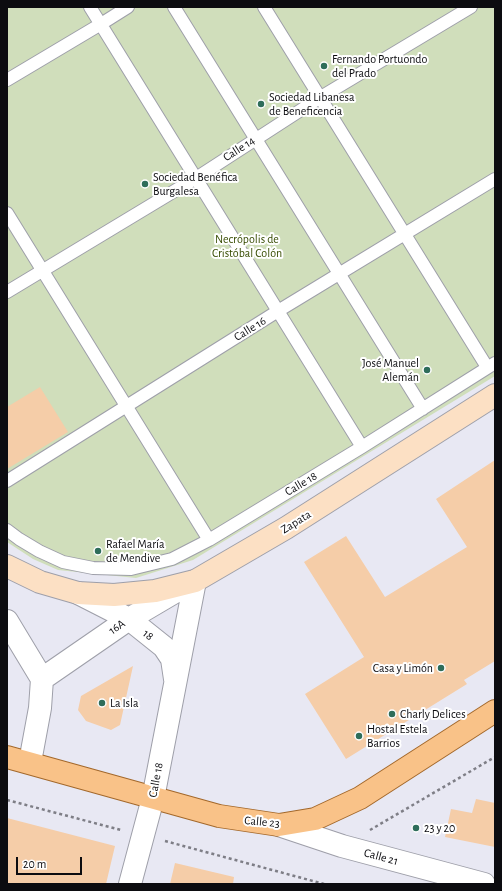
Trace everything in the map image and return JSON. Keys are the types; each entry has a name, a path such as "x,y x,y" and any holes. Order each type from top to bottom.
{"main road":[{"name":"Zapata","path":"7,566 40,582 69,590 114,595 154,591 195,581 286,528 495,395"},
{"name":"Calle 23","path":"7,757 30,762 219,816 279,825 315,819 360,798 495,710"}],"street":[{"name":"16A","path":"42,679 129,619 195,581"},
{"name":"Calle 18","path":"130,884 153,798 195,581"},
{"name":"18","path":"69,590 129,619 164,647 172,659 176,682"},
{"path":"7,621 42,679 40,708 30,762"},
{"name":"Calle 21","path":"279,825 342,846 484,884"}],"lane":[{"path":"90,7 362,447"},
{"path":"7,80 128,7"},
{"path":"174,7 423,409"},
{"path":"264,7 321,97 404,234 491,365"},
{"name":"Calle 14","path":"7,292 196,178 255,138 321,97 471,7"},
{"name":"Calle 16","path":"7,481 278,311 495,179"},
{"path":"7,213 209,540"},
{"name":"Calle 18","path":"7,530 39,551 63,562 93,568 131,569 172,559 209,540 362,447 491,365"}],"path":[{"path":"342,846 495,757"}],"green space":[{"name":"Necrópolis de Cristóbal Colón","path":"7,7 495,7 495,376 193,560 136,578 58,570 33,559 7,542"}],"building":[{"path":"40,387 68,432 7,469 7,407"},
{"path":"495,460 495,661 464,680 467,684 346,759 305,694 364,657 304,562 346,536 385,597 467,547 436,499"},
{"name":"La Isla","path":"133,666 120,725 111,730 86,721 78,710 81,696"},
{"path":"476,799 495,803 495,847 445,837 451,809 472,813"},
{"path":"7,818 115,846 106,884 7,884"},
{"path":"175,863 234,877 233,884 170,884"}],"place":[{"name":"Fernando Portuondo del Prado","path":"324,66"},
{"name":"Sociedad Libanesa de Beneficencia","path":"261,104"},
{"name":"Sociedad Benéfica Burgalesa","path":"145,184"},
{"name":"José Manuel Alemán","path":"427,370"},
{"name":"Rafael María de Mendive","path":"98,551"},
{"name":"Casa y Limón","path":"441,668"},
{"name":"La Isla","path":"102,703"},
{"name":"Charly Delices","path":"392,714"},
{"name":"Hostal Estela Barrios","path":"359,736"},
{"name":"23 y 20","path":"416,828"}]}
